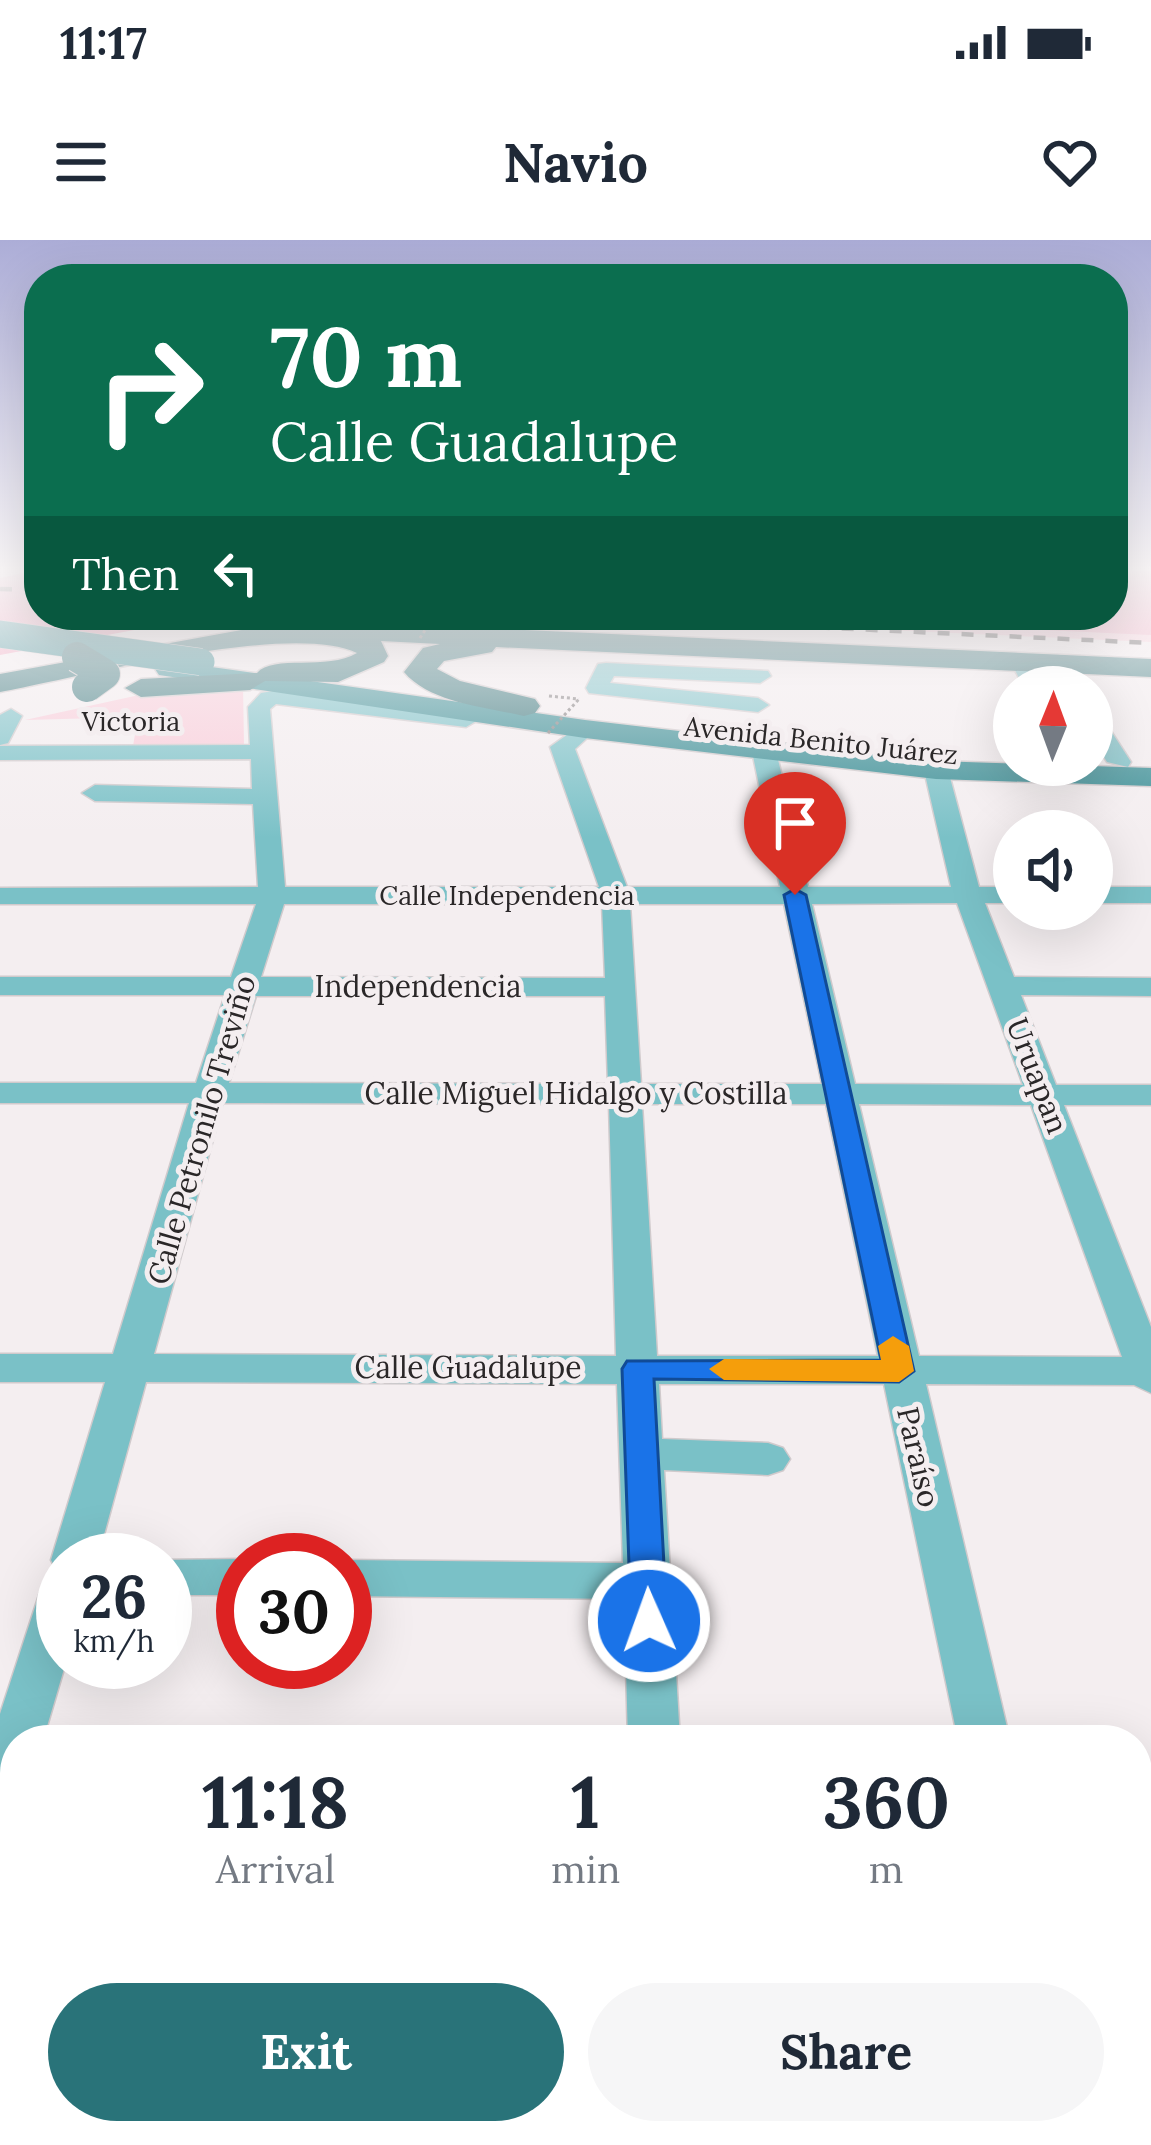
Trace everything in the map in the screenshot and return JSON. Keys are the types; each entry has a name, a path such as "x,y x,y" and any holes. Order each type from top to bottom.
{"highway":[{"path":"0,666 36,660"},
{"path":"0,683 109,660"},
{"path":"16,716 176,683 264,684 344,671 367,660"},
{"path":"429,660 421,663 419,672 432,682 524,706"},
{"path":"849,660 993,671"},
{"path":"1113,671 1151,668"},
{"path":"16,716 82,672"}],"main road":[{"name":"Avenida Benito Juárez","path":"44,660 82,672 169,669 567,720 764,751 936,770 1151,777"},
{"name":"Avenida Benito Juárez","path":"186,660 264,684 524,706 567,720 625,719 993,758"},
{"path":"1113,762 1151,761"}],"street":[{"path":"747,660 758,663 758,706"},
{"path":"758,706 597,688 606,669 760,676"},
{"name":"Calle Petronilo Treviño","path":"82,1533 134,1368 209,1094 272,897 260,707 264,684"},
{"path":"723,730 758,706"},
{"path":"567,720 564,756 616,895 652,1725"},
{"name":"Paraíso","path":"764,751 981,1725"},
{"name":"Victoria","path":"0,753 262,752"},
{"name":"Uruapan","path":"936,770 951,844 968,895 1150,1373"},
{"path":"95,793 265,797"},
{"name":"Calle Independencia","path":"0,896 993,895"},
{"path":"1113,895 1151,895"},
{"name":"Independencia","path":"0,986 621,987"},
{"path":"1003,986 1151,987"},
{"name":"Calle Miguel Hidalgo y Costilla","path":"0,1093 1151,1095"},
{"name":"Calle Guadalupe","path":"0,1368 1150,1373"},
{"path":"642,1454 768,1459"},
{"path":"372,1578 647,1581"},
{"path":"22,1725 36,1680"}],"shaded area":[{"path":"243,684 244,746 133,746 138,717 25,720 162,690"}],"slow traffic":[{"path":"724,1369 899,1371 893,1346"}],"route":[{"path":"649,1621 638,1369 899,1371 795,895"}]}
